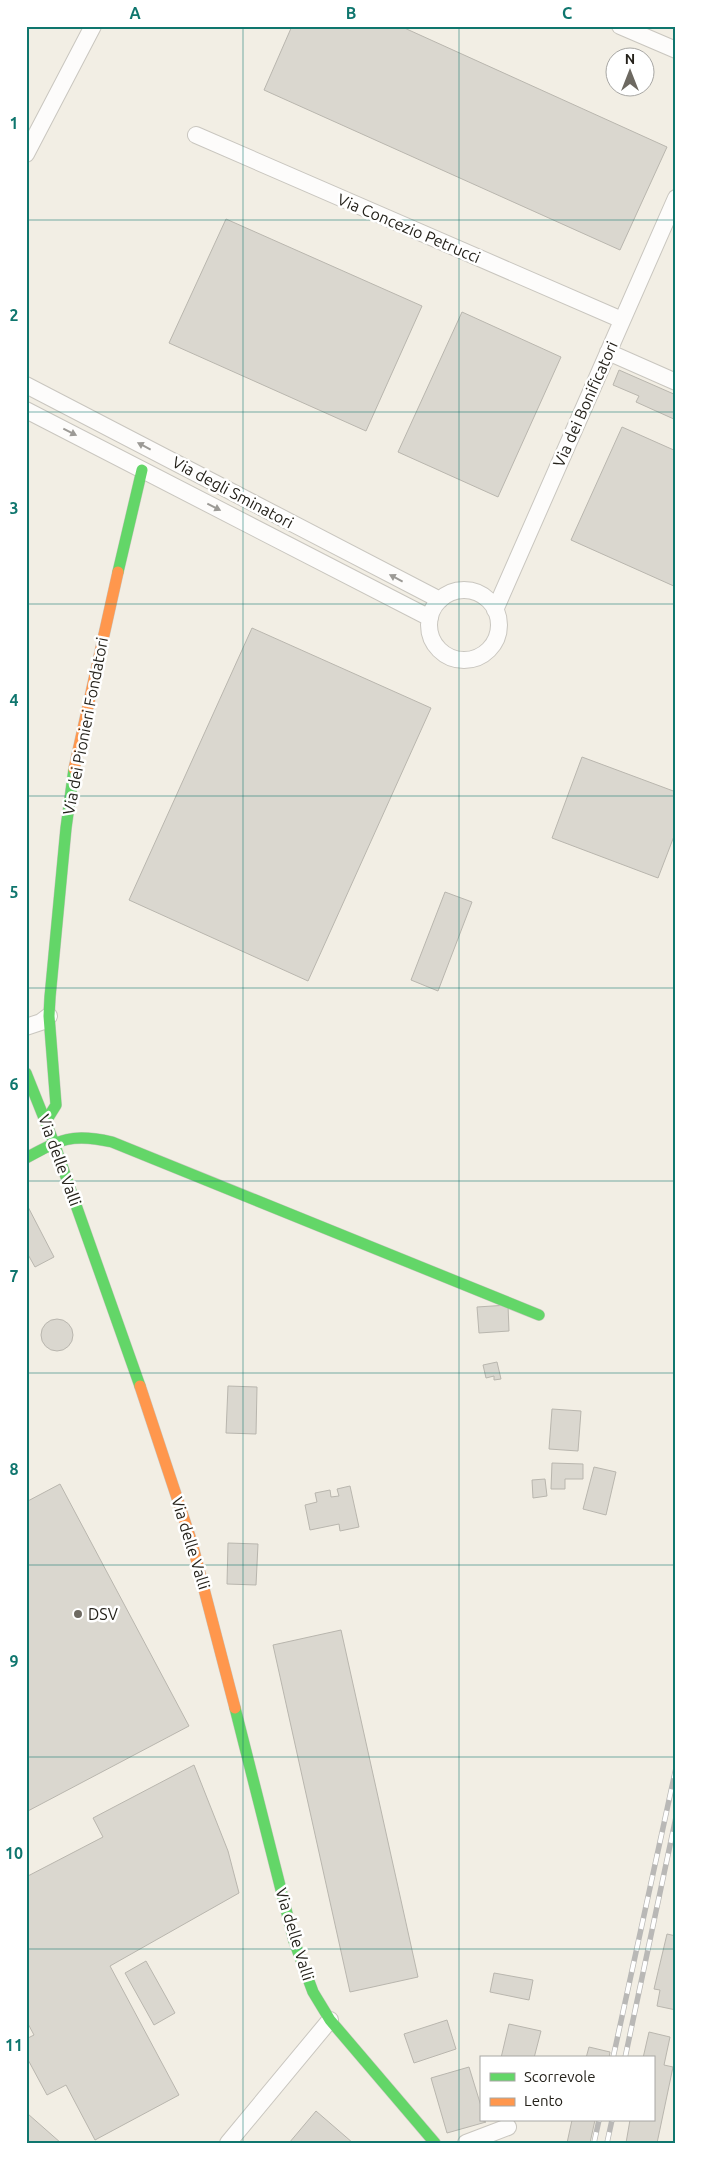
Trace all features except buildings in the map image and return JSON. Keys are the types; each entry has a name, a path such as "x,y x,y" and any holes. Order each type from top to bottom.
{"street":[{"path":"26,154 93,26"},
{"path":"620,26 676,50"},
{"name":"Via Concezio Petrucci","path":"196,135 622,320"},
{"name":"Via dei Bonificatori","path":"495,610 676,198"},
{"path":"608,352 676,382"},
{"name":"Via degli Sminatori","path":"26,384 440,600"},
{"name":"Via degli Sminatori","path":"26,410 430,618"},
{"name":"Via dei Pionieri Fondatori","path":"46,1121 56,1105 49,1016 70,795 87,705 142,470"},
{"path":"459,591 470,591 480,594 489,601 495,610 498,621 498,633 493,644 479,656 462,660 450,657 440,651 432,641 429,630 433,608 449,594 459,591"},
{"path":"26,1027 41,1022 49,1016"},
{"name":"Via delle Valli","path":"26,1072 54,1143 150,1414 186,1525 212,1614 294,1941 313,1992 330,2020 436,2143"},
{"path":"26,1158 70,1136 112,1142 539,1316"},
{"path":"228,2143 330,2020"},
{"path":"466,2143 508,2127"}],"railway":[{"path":"613,2056 676,1768"},
{"path":"625,2056 676,1817"},
{"path":"594,2143 599,2122"},
{"path":"607,2143 612,2122"}],"traffic: fast":[{"path":"118,572 142,470"},
{"path":"46,1121 56,1105 49,1016 50,997 66,828 74,769"},
{"path":"26,1073 54,1143 140,1386"},
{"path":"26,1158 58,1142 76,1138 112,1142 539,1315"},
{"path":"235,1708 294,1941 313,1992 330,2020 435,2143"}],"traffic: slow":[{"path":"74,769 118,572"},
{"path":"140,1386 192,1543 235,1708"}],"place":[{"name":"DSV","path":"78,1614"}]}
